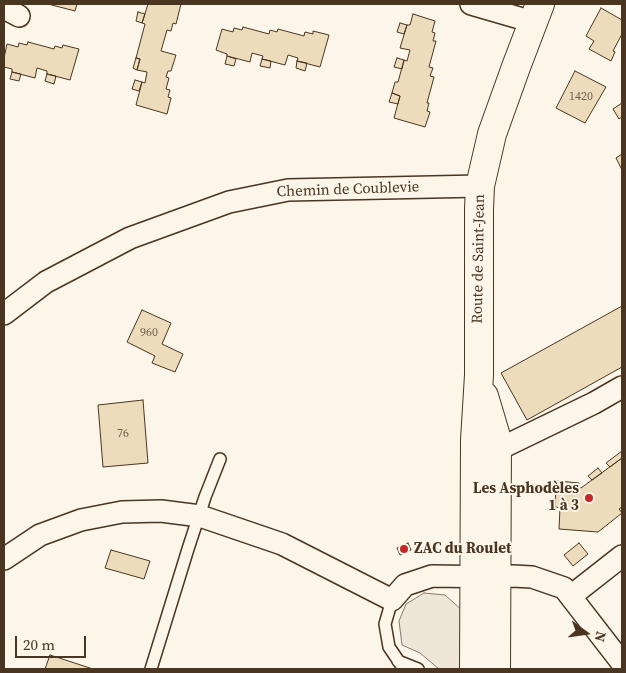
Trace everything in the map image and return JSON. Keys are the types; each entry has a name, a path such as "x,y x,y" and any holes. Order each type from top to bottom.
{"main road":[{"name":"Route de Saint-Jean","path":"496,669 486,577 486,445 497,440 479,375 478,209 480,186 492,134 537,13"},
{"name":"Route de Saint-Jean","path":"474,669 486,577"}],"street":[{"path":"471,4 537,13"},
{"name":"Chemin de Coublevie","path":"4,314 46,282 130,238 228,202 288,190 480,186"},
{"path":"486,445 594,404 622,387"},
{"path":"4,559 40,535 81,520 122,512 161,511 200,516 282,544 392,600 405,585 430,576 532,577 564,588 622,663"},
{"path":"571,596 622,556"}],"lane":[{"path":"151,669 188,548 220,459"},
{"path":"392,600 384,624 389,647 401,665 418,669"}],"shaded area":[{"path":"424,593 445,595 464,612 468,669 439,669 420,653 402,645 399,621 406,604"}],"building":[{"path":"48,4 77,4 75,11"},
{"path":"148,4 181,4 176,24 173,23 171,31 167,30 161,51 176,55 171,71 168,71 166,77 169,78 166,89 170,90 168,97 171,98 167,114 136,105 142,82 145,83 147,72 137,70 140,59 136,58 145,24 142,23"},
{"path":"601,8 622,20 622,34 613,51 615,52 611,61 589,49 594,41 586,36"},
{"path":"138,12 145,14 142,23 136,21"},
{"path":"413,14 435,21 432,32 435,33 433,41 436,41 429,67 433,68 430,76 434,77 427,103 429,103 427,111 430,112 425,127 394,118 400,96 392,93 395,82 398,82 404,60 407,61 410,50 400,48 407,25 410,25"},
{"path":"400,23 407,25 404,34 397,32"},
{"path":"243,27 269,34 270,30 277,32 278,29 304,36 305,32 313,34 313,31 329,35 320,67 297,61 298,58 288,55 285,65 262,59 263,56 252,53 250,62 227,56 227,54 216,50 222,29 233,32 234,28 242,30"},
{"path":"28,42 54,49 55,46 62,48 63,45 79,49 70,80 47,74 47,71 37,68 35,78 12,72 12,69 4,67 7,44 18,47 19,43 27,45"},
{"path":"227,56 236,59 234,66 225,64"},
{"path":"136,58 140,59 137,70 133,68"},
{"path":"397,58 404,60 402,69 394,67"},
{"path":"262,59 271,61 270,68 260,66"},
{"path":"297,61 307,63 305,71 296,68"},
{"path":"575,71 606,87 585,123 556,108"},
{"path":"12,72 21,74 19,81 10,79"},
{"path":"47,74 56,76 54,84 45,81"},
{"path":"135,80 142,82 139,91 132,89"},
{"path":"392,93 400,96 398,104 389,102"},
{"path":"622,103 622,117 619,119 613,109"},
{"path":"622,154 622,170 616,158"},
{"path":"622,306 622,367 527,420 501,373"},
{"path":"142,310 171,323 162,344 183,354 175,372 152,363 155,356 127,342"},
{"path":"143,400 148,463 103,467 98,405"},
{"path":"622,451 622,458 610,467 606,463"},
{"name":"Les Asphodèles 1 à 3","path":"622,458 622,507 619,509 622,513 598,532 559,529 560,508 555,507 556,486 581,488"},
{"path":"598,468 602,473 592,480 588,476"},
{"path":"558,481 579,483 579,488 558,487"},
{"name":"ZAC du Roulet","path":"408,543 411,550 400,555 397,548"},
{"path":"579,543 588,554 573,566 564,555"},
{"path":"111,550 150,561 144,579 105,568"},
{"path":"50,655 93,669 45,669"}],"place":[{"name":"Les Asphodèles 1 à 3","path":"589,498"},
{"name":"ZAC du Roulet","path":"404,549"}]}
